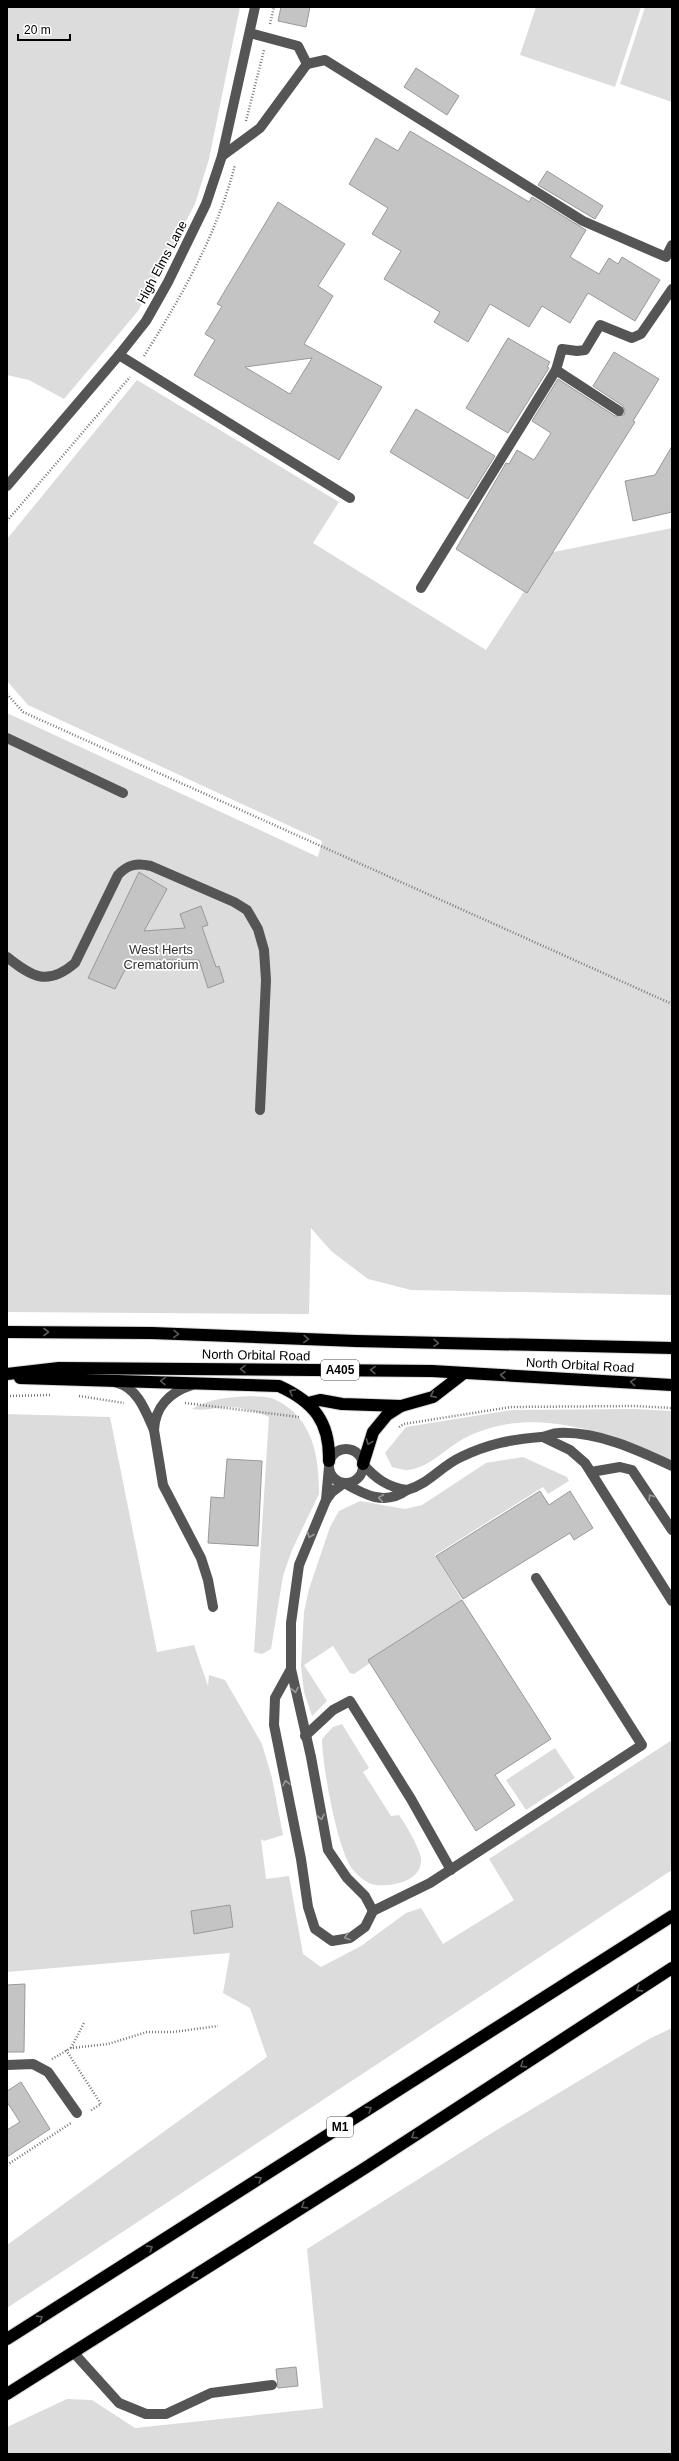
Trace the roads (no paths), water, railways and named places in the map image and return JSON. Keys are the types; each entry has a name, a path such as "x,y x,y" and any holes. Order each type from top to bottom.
{"highway":[{"name":"North Orbital Road","path":"7,1332 152,1333 356,1341 672,1348"},
{"name":"North Orbital Road","path":"7,1374 59,1368 464,1372 672,1385"},
{"path":"308,1403 320,1400 342,1404 401,1406 433,1397 464,1372"},
{"path":"7,1378 199,1382 279,1386 308,1403 320,1418 326,1431 329,1443 329,1464"},
{"path":"363,1464 368,1443 378,1424 401,1406"},
{"name":"M1","path":"7,2339 672,1916"},
{"path":"7,2394 365,2168 672,1968"}],"street":[{"name":"High Elms Lane","path":"7,486 119,355 146,321 168,282 206,204 222,156 255,7"},
{"path":"250,33 298,46 307,64"},
{"path":"222,156 260,128 307,64 326,60 584,221 669,261 672,244"},
{"path":"421,588 556,370 562,349 577,351 585,350 600,325 632,338 641,334 672,289"},
{"path":"119,355 350,498"},
{"path":"556,370 619,411"},
{"path":"7,738 123,793"},
{"path":"7,957 35,975 48,978 63,973 75,963 118,875 126,867 139,864 151,866 234,902 247,910 258,929 264,950 266,980 260,1110"},
{"path":"106,1381 126,1386 133,1390 146,1411 154,1430 163,1485 201,1558 208,1580 213,1606"},
{"path":"154,1430 157,1412 163,1403 181,1388 199,1382"},
{"path":"329,1464 334,1478 364,1494 389,1499 430,1480 459,1458 484,1447 517,1438 543,1437 558,1433 592,1437 641,1452 672,1466"},
{"path":"543,1437 579,1456 591,1472 672,1601"},
{"path":"326,1500 329,1464 336,1452 347,1449 357,1453 363,1464 382,1482 407,1490"},
{"path":"363,1464 362,1470 356,1480 344,1483 332,1492 326,1500 298,1565 291,1623 290,1669 311,1757 328,1850 347,1878 365,1896 373,1911"},
{"path":"591,1472 620,1467 632,1470 672,1530"},
{"path":"290,1669 275,1698 274,1725 301,1859 308,1907 315,1929 332,1941 350,1938 365,1926 373,1911 430,1883 642,1745 536,1578"},
{"path":"660,1581 672,1581"},
{"path":"305,1736 333,1710 350,1701 411,1799 451,1870"},
{"path":"7,2065 34,2064 48,2072 77,2114"},
{"path":"73,2352 119,2402 146,2414 166,2414 212,2393 272,2385"}],"park label":[{"name":"West Herts Crematorium","path":"161,956"}]}
